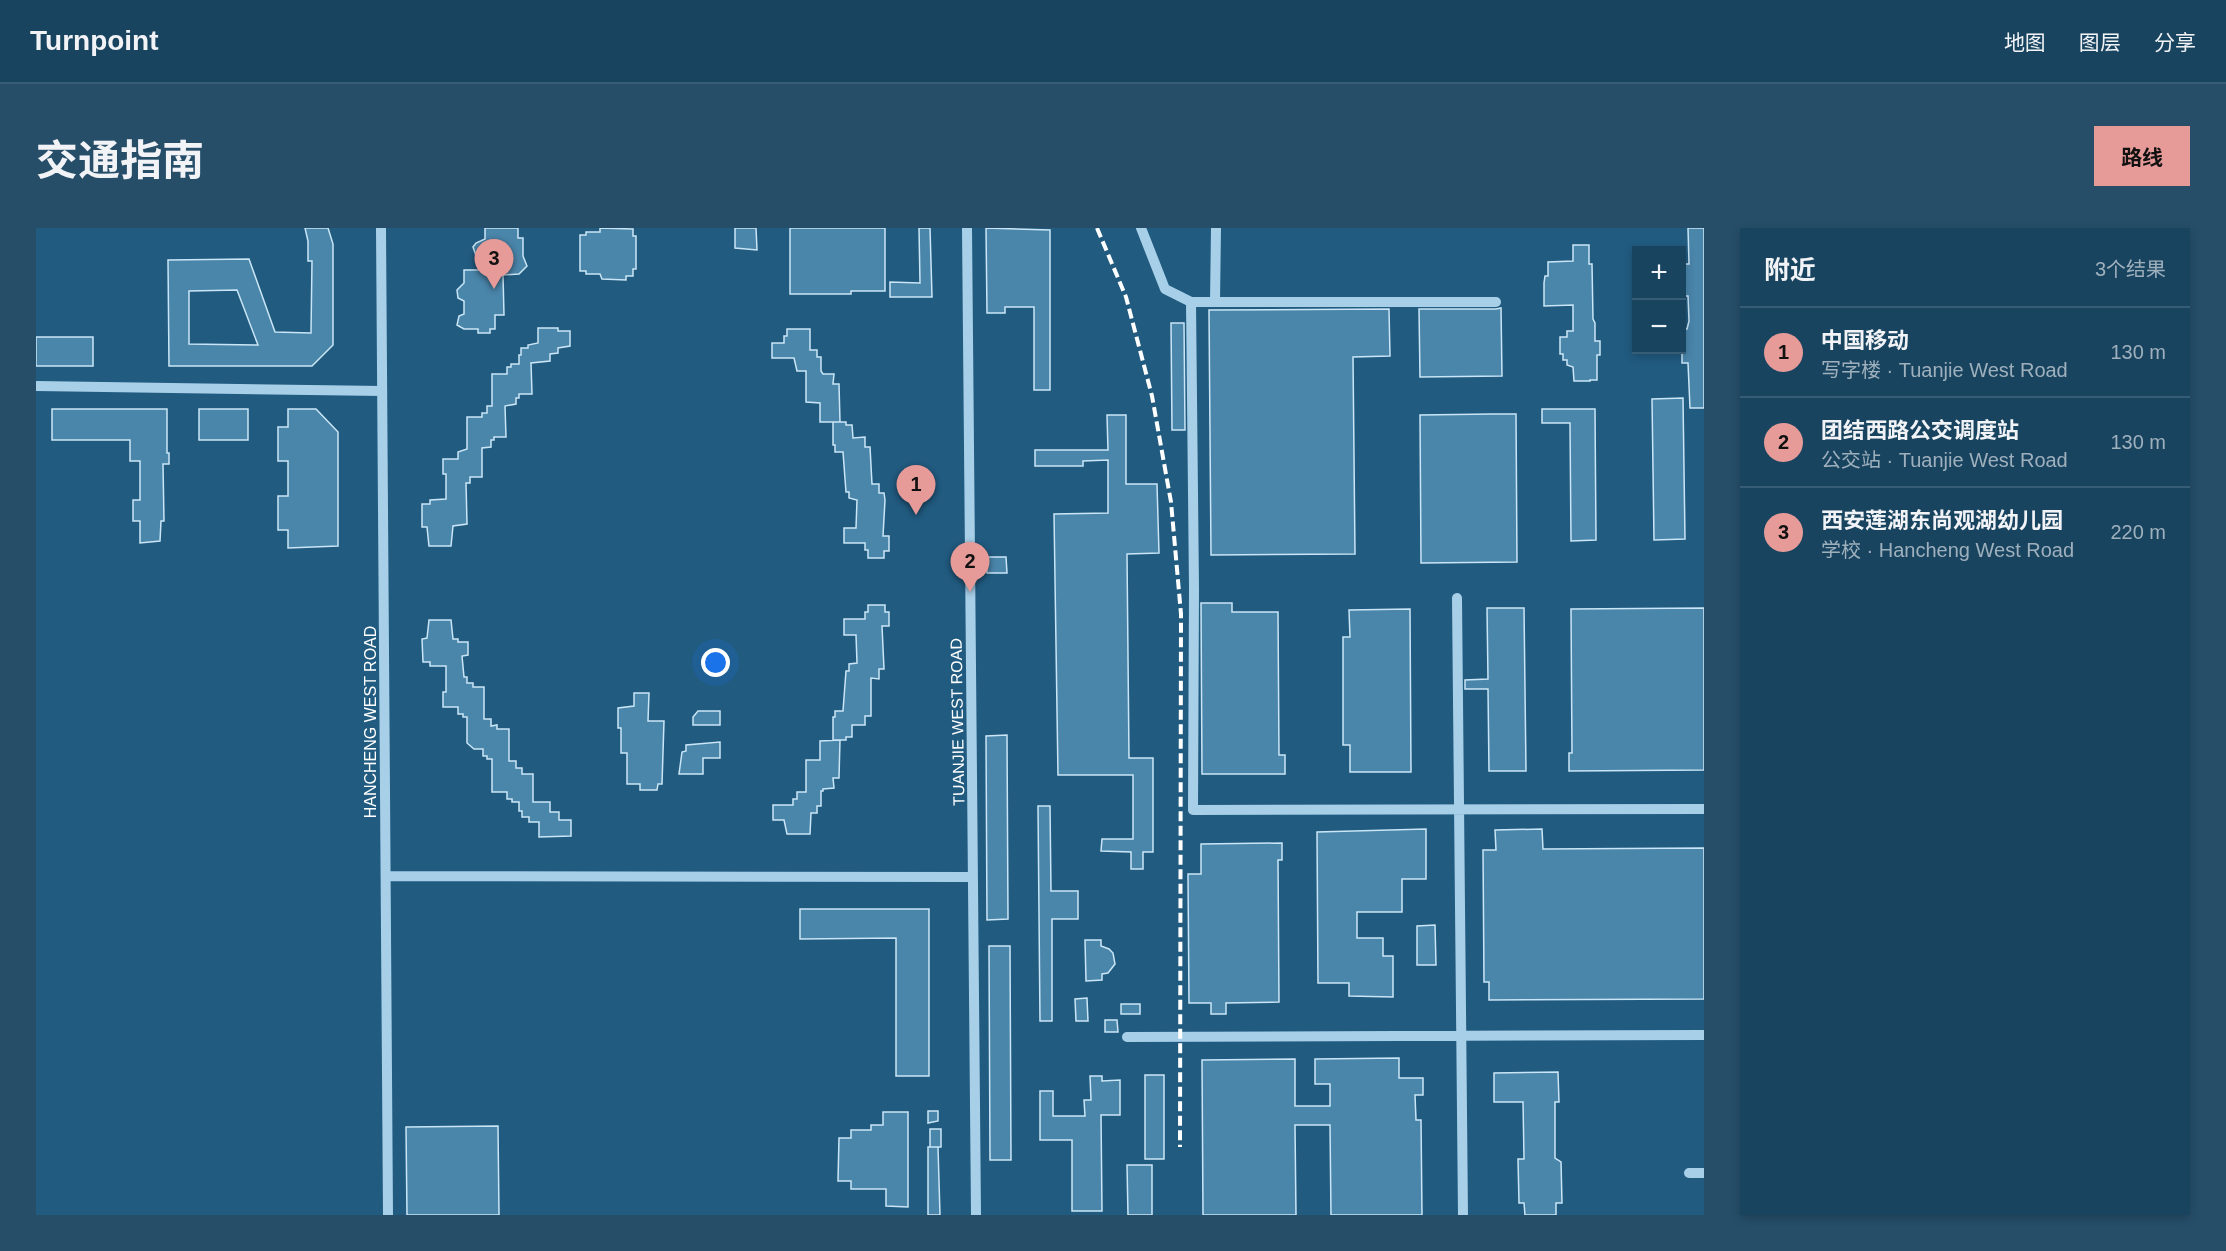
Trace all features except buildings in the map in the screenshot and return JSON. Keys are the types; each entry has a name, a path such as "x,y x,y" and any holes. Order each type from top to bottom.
{"street":[{"name":"HANCHENG WEST ROAD","path":"381,228 388,1215"},
{"name":"TUANJIE WEST ROAD","path":"967,228 976,1215"},
{"path":"1142,228 1165,289 1191,302 1496,302"},
{"path":"1215,302 1216,228"},
{"path":"1191,302 1194,589 1193,810 1704,809"},
{"path":"36,386 382,391"},
{"path":"1457,598 1460,1036 1464,1215"},
{"path":"386,876 973,877"},
{"path":"1127,1037 1704,1035"},
{"path":"1689,1173 1704,1173"}],"railway":[{"path":"1097,228 1126,297 1152,396 1171,502 1181,614 1180,1147"}],"place":[{"name":"西安莲湖东尚观湖幼儿园","path":"494,289"},
{"name":"中国移动","path":"916,515"},
{"name":"团结西路公交调度站","path":"970,592"}]}
